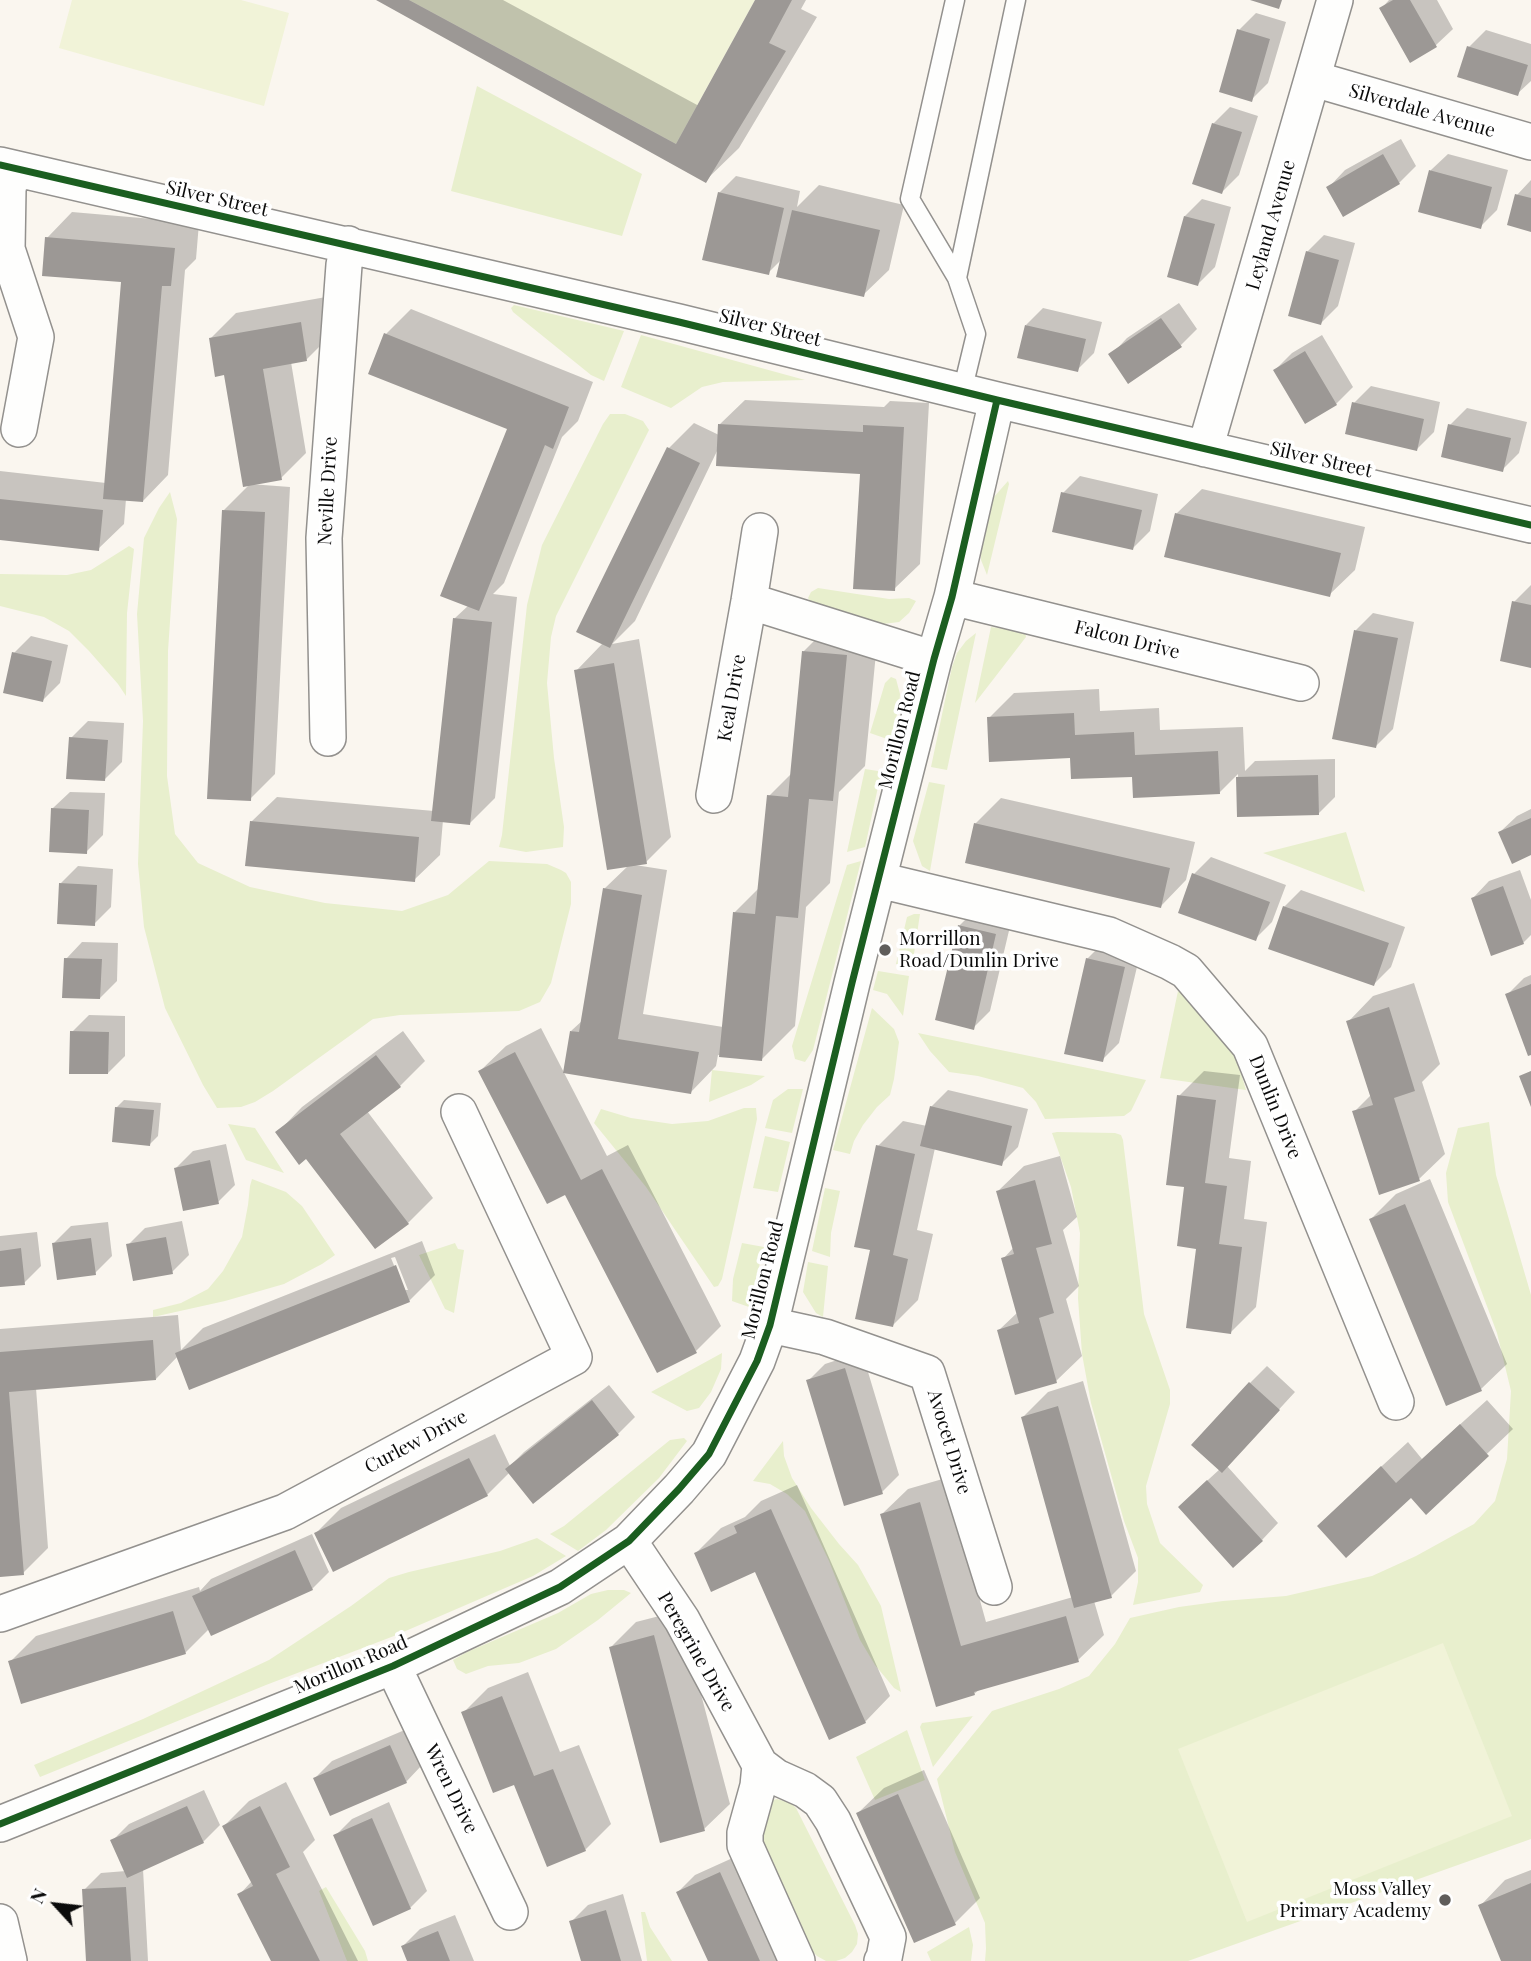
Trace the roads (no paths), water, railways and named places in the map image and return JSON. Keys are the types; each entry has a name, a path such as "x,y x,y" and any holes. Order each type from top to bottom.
{"street":[{"name":"Leyland Avenue","path":"1205,449 1335,0"},
{"name":"Silverdale Avenue","path":"1314,79 1531,142"},
{"name":"Silver Street","path":"6,166 706,328 962,392 1531,525"},
{"path":"6,166 7,249 36,337 19,429"},
{"name":"Neville Drive","path":"328,738 324,538 344,265 348,244"},
{"name":"Morillon Road","path":"0,1824 393,1666 560,1587 629,1541 709,1454 757,1361 770,1325 878,880 952,597 997,400"},
{"name":"Keal Drive","path":"714,795 760,531"},
{"name":"Falcon Drive","path":"952,597 1301,683"},
{"path":"749,601 934,659"},
{"name":"Dunlin Drive","path":"878,880 1110,935 1186,971 1250,1046 1396,1402"},
{"name":"Curlew Drive","path":"0,1614 285,1513 574,1357 459,1112"},
{"name":"Avocet Drive","path":"770,1325 825,1337 927,1373 993,1587"},
{"name":"Peregrine Drive","path":"629,1541 682,1620 760,1765"},
{"name":"Wren Drive","path":"393,1666 510,1912"},
{"path":"760,1765 758,1786 745,1833 745,1845 797,1961"},
{"path":"760,1765 820,1801 833,1821 888,1937 882,1961"},
{"path":"0,1922 9,1961"}],"lane":[{"path":"955,0 910,199 957,278 976,334 962,392"},
{"path":"957,278 1016,0"}],"place":[{"name":"Morrillon Road/Dunlin Drive","path":"885,950"},
{"name":"Moss Valley Primary Academy","path":"1445,1900"}]}
